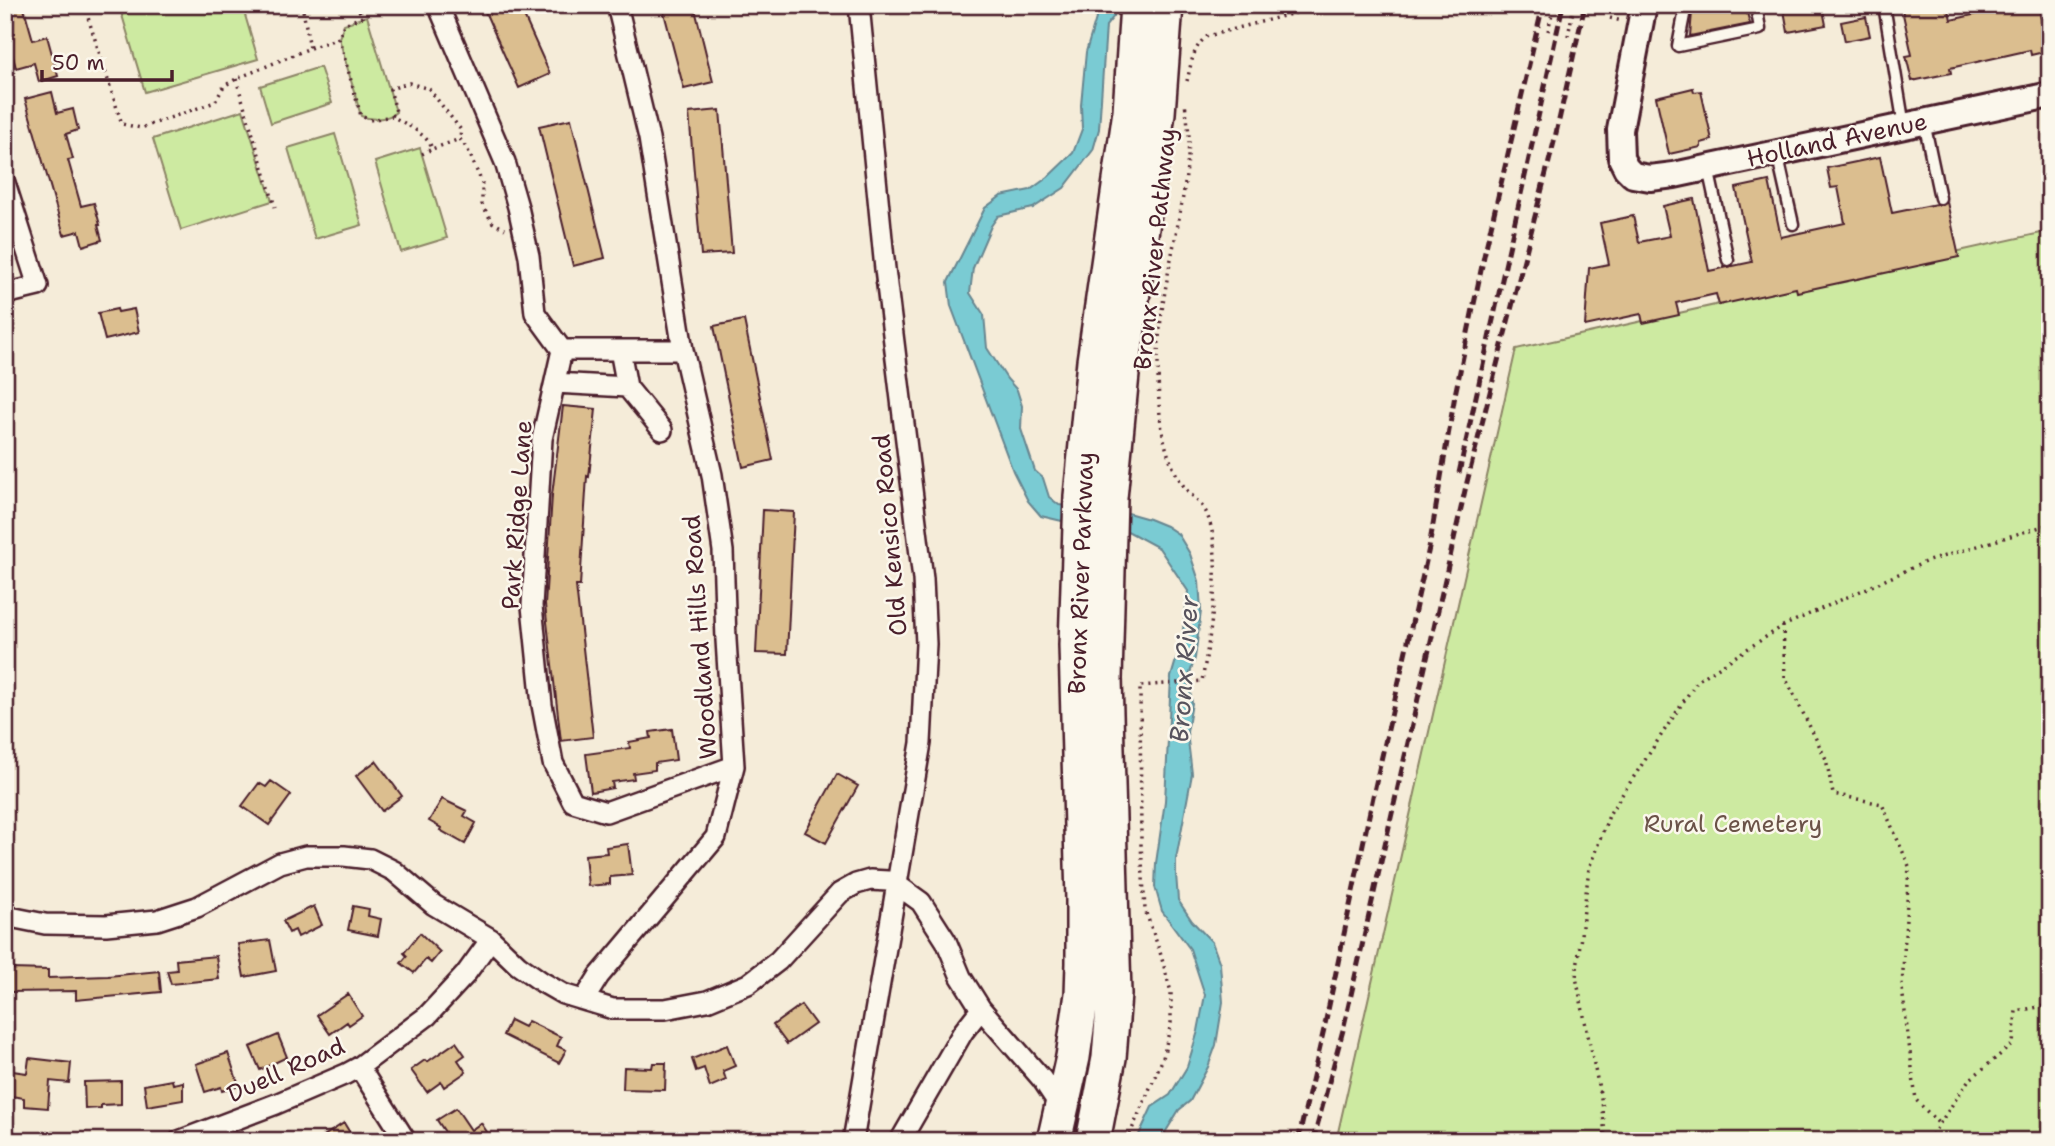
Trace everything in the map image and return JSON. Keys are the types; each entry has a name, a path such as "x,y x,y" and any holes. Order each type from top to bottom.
{"highway":[{"name":"Bronx River Parkway","path":"1054,1141 1077,1036 1084,953 1076,678 1093,540 1094,361 1130,111 1137,5"},
{"name":"Bronx River Parkway","path":"1095,497 1123,364 1158,113 1166,5"},
{"name":"Bronx River Parkway","path":"1093,540 1105,679 1114,995 1109,1058 1093,1141"}],"street":[{"path":"438,5 505,162 529,257 535,313 562,350 683,350"},
{"name":"Woodland Hills Road","path":"584,1000 599,976 716,836 734,766 723,551 712,475 683,350 649,138 617,5"},
{"name":"Old Kensico Road","path":"853,1141 921,743 926,644 923,579 886,269 859,5"},
{"name":"Holland Avenue","path":"1644,5 1620,130 1619,149 1626,168 1633,175 1650,178 1674,175 2050,95"},
{"path":"5,183 38,286 5,294"},
{"name":"Park Ridge Lane","path":"562,350 542,439 532,606 542,705 553,762 573,802 607,812 734,766"},
{"path":"620,350 627,387 662,430"},
{"path":"555,383 627,387"},
{"path":"5,916 57,925 106,925 157,920 197,907 280,863 306,856 370,859 394,871 433,905 491,939 518,965 563,994 613,1009 652,1010 695,1004 748,984 778,961 835,897 846,889 870,880 888,881 921,902 946,941 961,977 981,1009 1042,1079 1062,1109 1078,1141"},
{"name":"Duell Road","path":"179,1141 276,1104 359,1067 427,1016 465,975 491,939"},
{"path":"900,1141 964,1032 981,1009"},
{"path":"359,1067 406,1141"}],"lane":[{"path":"1686,5 1678,46 1760,29 1756,5"},
{"path":"1884,5 1914,124 1940,198"},
{"path":"1777,153 1793,224"},
{"path":"1708,167 1728,260"}],"path":[{"path":"84,5 122,124 141,128 215,102 224,86 236,79 339,37"},
{"path":"302,5 310,48"},
{"path":"357,5 362,17 344,24 339,37 361,116 370,120 392,116 396,112 390,89 409,83 429,89 461,130 460,139 468,150 482,183 482,204 492,222 505,229 523,227"},
{"path":"1187,81 1196,48 1201,40 1208,36 1325,5"},
{"path":"1548,31 1554,5"},
{"path":"1568,36 1574,5"},
{"path":"236,79 275,207"},
{"name":"Bronx River Pathway","path":"1127,1141 1163,1058 1171,1023 1171,992 1145,911 1141,844 1140,686 1202,681 1213,603 1215,551 1205,511 1185,487 1166,449 1159,405 1158,358 1163,306 1187,164 1189,136 1185,93"},
{"path":"392,116 420,134 431,144 432,149"},
{"path":"422,154 460,139"},
{"path":"1605,1141 1603,1108 1576,977 1590,869 1610,813 1697,681 1783,626 1925,562 2050,524"},
{"path":"1783,626 1785,677 1826,759 1833,794 1882,804 1909,866 1902,988 1916,1100 1940,1125"},
{"path":"1928,1141 1968,1081 2013,1044 2016,1011 2050,1005"}],"green space":[{"path":"119,5 242,5 258,59 145,92"},
{"path":"367,16 396,112 379,119 361,116 339,38 344,24"},
{"path":"320,67 332,103 271,123 260,86"},
{"path":"243,110 272,201 181,230 153,139"},
{"path":"335,134 362,225 315,239 288,148"},
{"path":"420,148 447,238 401,252 375,162"},
{"name":"Rural Cemetery","path":"2050,231 2050,1141 1336,1141 1516,349"}],"water":[{"name":"Bronx River","path":"1100,5 1115,5 1114,16 1106,26 1099,129 1093,150 1064,188 1033,208 998,216 973,268 970,293 984,315 987,348 1017,390 1022,406 1021,429 1035,471 1043,478 1049,497 1059,505 1128,513 1166,526 1178,534 1190,554 1199,581 1201,611 1195,658 1188,679 1192,703 1187,732 1192,774 1176,859 1176,874 1178,900 1192,921 1212,942 1220,964 1223,1002 1216,1045 1208,1067 1190,1101 1179,1110 1160,1141 1136,1141 1152,1107 1170,1095 1187,1067 1205,995 1190,949 1162,911 1155,887 1165,801 1171,677 1180,653 1188,591 1159,548 1122,528 1066,522 1041,516 1028,501 1013,471 951,306 948,282 985,208 1001,196 1030,190 1073,153 1082,129 1081,105 1086,52"}],"building":[{"path":"5,5 23,5 33,40 47,36 58,76 39,82 34,63 16,68 5,27"},
{"path":"482,5 519,5 550,74 519,88"},
{"path":"662,5 694,5 713,82 684,89"},
{"path":"1704,5 1745,5 1750,24 1690,36 1692,12 1705,9"},
{"path":"1783,5 1822,5 1826,25 1788,32"},
{"path":"1901,5 1948,5 1951,20 2015,5 2038,5 2048,51 2031,55 2030,50 1950,68 1951,73 1912,81 1906,56 1912,55"},
{"path":"1866,17 1870,36 1845,41 1841,22"},
{"path":"1693,88 1694,92 1701,91 1712,140 1701,143 1701,147 1669,154 1656,97"},
{"path":"52,92 57,113 73,109 78,130 66,134 73,159 68,160 81,206 94,203 100,225 102,240 83,246 79,231 64,235 25,99"},
{"path":"720,110 732,253 701,255 689,113"},
{"path":"571,119 605,258 573,266 539,126"},
{"path":"1880,157 1892,213 1947,202 1959,257 1797,292 1796,288 1719,305 1716,294 1676,303 1679,315 1643,323 1641,314 1585,326 1589,268 1609,264 1600,223 1633,216 1639,242 1670,236 1663,206 1694,199 1709,271 1752,262 1736,188 1769,181 1781,237 1845,223 1838,187 1831,188 1827,168"},
{"path":"117,309 118,312 134,309 139,332 105,340 98,313"},
{"path":"744,320 773,460 743,467 714,326"},
{"path":"563,406 596,409 589,477 587,476 580,586 576,586 593,737 561,741 545,605 552,495"},
{"path":"763,510 794,512 787,654 756,653"},
{"path":"672,729 676,760 655,763 655,770 633,773 634,779 612,782 613,788 591,792 586,754 630,748 629,742 651,738 650,732"},
{"path":"376,761 402,796 382,811 356,776"},
{"path":"837,774 858,786 826,843 805,832"},
{"path":"271,781 291,795 269,825 242,806 259,783 266,787"},
{"path":"442,799 467,811 464,816 476,823 465,844 429,821"},
{"path":"628,844 632,875 610,877 610,884 588,886 585,855 607,853 606,847"},
{"path":"314,906 322,925 298,937 295,930 289,933 283,921"},
{"path":"353,906 369,909 368,916 381,919 378,936 348,930"},
{"path":"420,933 440,952 431,963 426,959 414,973 401,963 407,956 404,953"},
{"path":"270,940 276,971 244,977 238,944"},
{"path":"216,956 219,979 171,984 167,971 177,970 176,960"},
{"path":"11,969 48,970 48,978 159,971 161,992 76,1000 76,991 10,992"},
{"path":"348,994 362,1016 349,1025 347,1022 330,1034 317,1015"},
{"path":"801,1005 815,1024 787,1044 773,1025"},
{"path":"510,1020 524,1027 528,1021 561,1037 557,1046 566,1050 559,1063 503,1035"},
{"path":"278,1035 287,1057 260,1070 250,1047"},
{"path":"456,1042 465,1055 458,1060 466,1072 444,1087 441,1082 427,1092 411,1070"},
{"path":"727,1045 735,1066 723,1071 726,1080 710,1087 704,1068 696,1071 692,1059"},
{"path":"228,1053 239,1086 222,1091 221,1087 205,1092 196,1064"},
{"path":"29,1058 71,1063 69,1083 50,1081 48,1108 24,1106 24,1098 5,1095 5,1070 27,1073"},
{"path":"653,1063 666,1063 665,1090 623,1089 624,1067 652,1068"},
{"path":"172,1080 173,1084 183,1082 183,1100 147,1106 144,1085"},
{"path":"121,1081 121,1104 85,1109 84,1082"},
{"path":"456,1108 471,1130 481,1123 493,1141 451,1141 437,1120"},
{"path":"344,1123 355,1141 316,1141"}],"railway":[{"path":"1298,1141 1429,548 1455,395 1484,256 1543,5"},
{"path":"1459,473 1563,5"},
{"path":"1313,1141 1343,1030 1466,486 1554,142 1585,5"}]}
